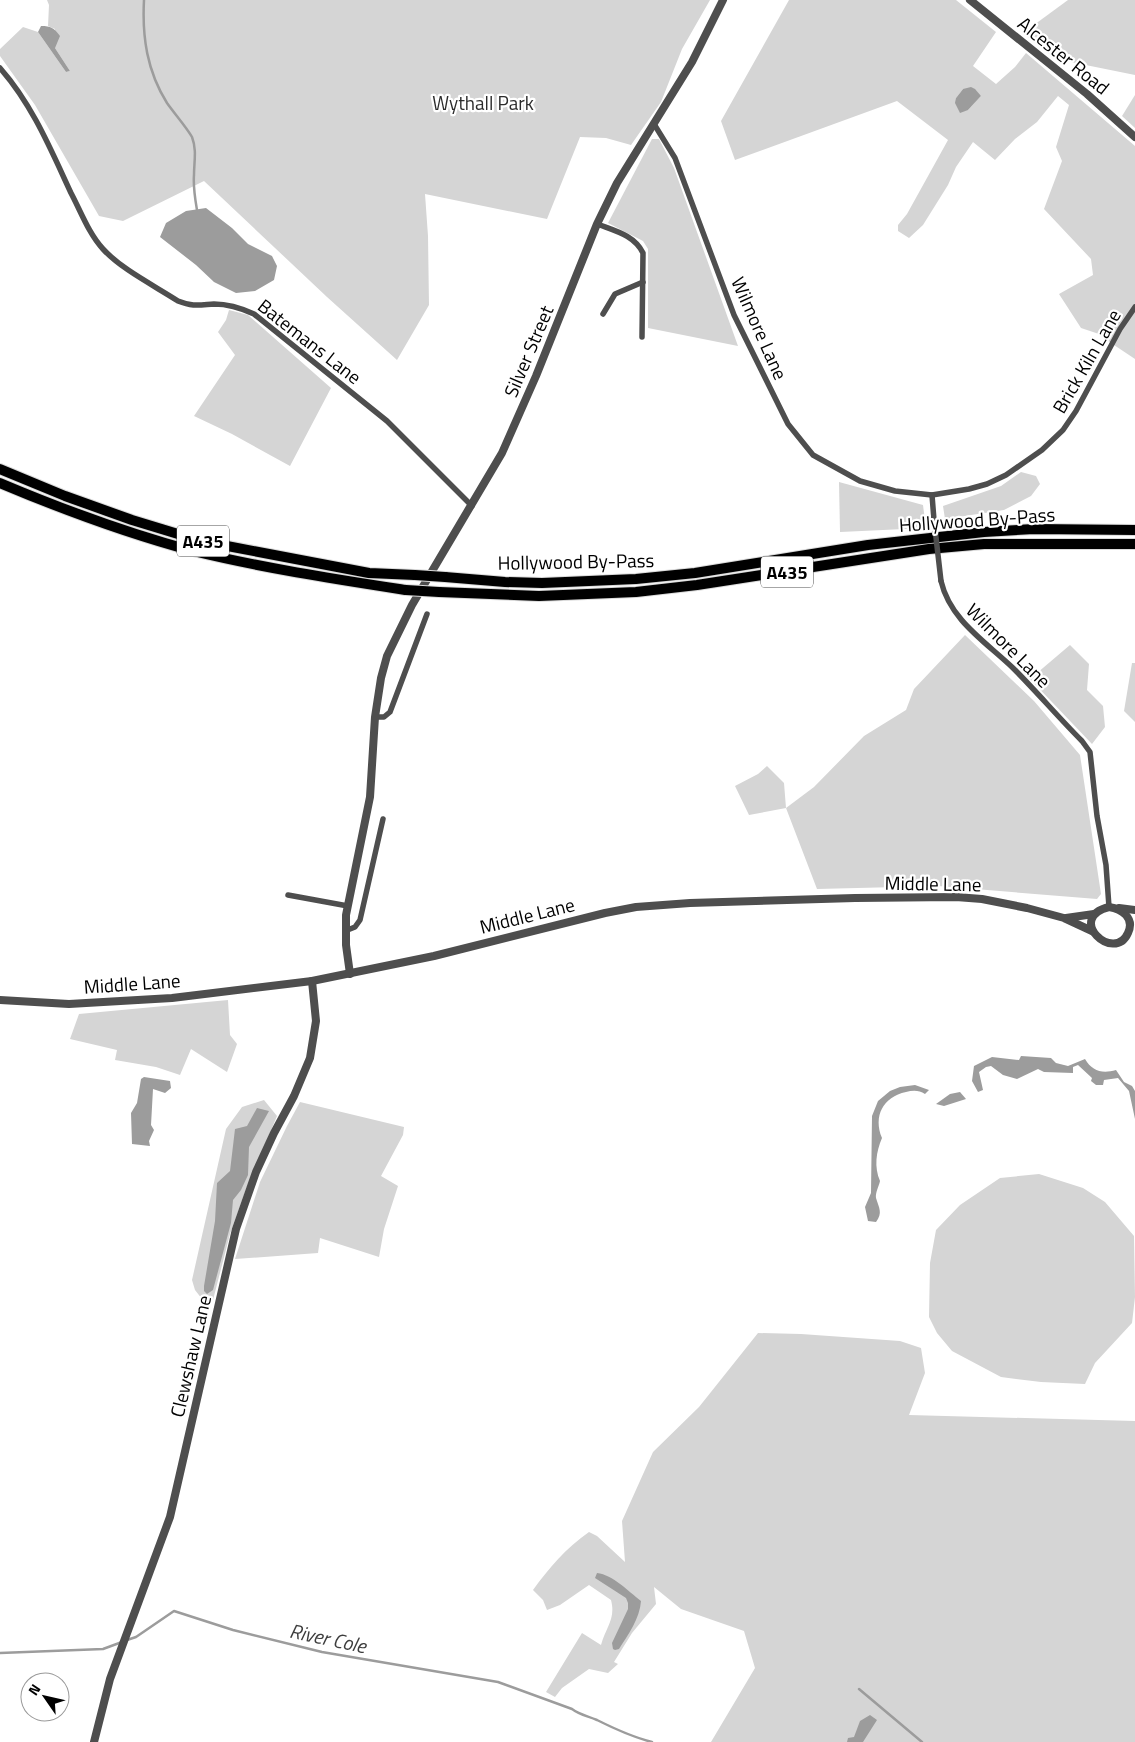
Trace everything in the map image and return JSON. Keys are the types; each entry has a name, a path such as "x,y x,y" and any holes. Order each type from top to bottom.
{"highway":[{"name":"Hollywood By-Pass","path":"0,469 65,496 132,520 201,541 369,573 505,582 542,583 627,579 695,573 868,545 984,532 1034,529 1135,530"},
{"name":"Hollywood By-Pass","path":"0,482 59,508 128,532 194,551 310,575 406,590 438,592 539,596 636,592 697,586 929,549 992,544 1135,544"}],"street":[{"name":"Silver Street","path":"350,974 345,931 348,906 370,797 375,717 381,678 387,656 412,605 502,453 617,183 692,62 723,0"},
{"name":"Alcester Road","path":"970,0 1087,94 1135,137"},
{"name":"Batemans Lane","path":"0,68 36,120 85,221 95,240 104,250 115,260 187,305 214,304 237,307 254,314 387,421 472,506"},
{"name":"Wilmore Lane","path":"654,124 675,158 734,315 788,424 813,455 860,481 895,491 932,495 941,581 949,604 959,618 1013,669 1082,741 1090,752 1097,816 1106,865 1109,907"},
{"path":"598,224 621,233 638,243 643,253 642,337"},
{"path":"603,314 615,294 643,282"},
{"name":"Brick Kiln Lane","path":"932,495 987,484 1006,475 1042,450 1063,430 1076,412 1120,329 1135,307"},
{"path":"375,717 384,717 390,712 427,614"},
{"path":"345,931 355,927 360,920 383,818"},
{"path":"288,895 348,906"},
{"name":"Middle Lane","path":"0,1000 69,1004 172,998 312,981 434,956 636,907 744,901 929,896 973,898 1004,902 1064,918 1092,931 1107,943 1118,942 1124,939 1132,928 1127,915 1119,908"},
{"path":"1109,907 1135,910"},
{"name":"Middle Lane","path":"1064,918 1094,914 1109,907"},
{"path":"1092,931 1091,923 1094,914"},
{"name":"Clewshaw Lane","path":"94,1742 118,1654 132,1622 170,1517 236,1229 256,1172 294,1096 310,1058 316,1022 312,981"}],"green space":[{"name":"Wythall Park","path":"47,0 710,0 682,49 661,102 631,145 606,138 580,137 547,219 425,194 429,305 397,360 204,181 123,221 99,216 35,105 0,56 0,49 23,27 38,32 66,72 70,71 55,48 55,29 48,26 49,5"},
{"path":"789,0 956,0 996,32 973,66 996,84 1015,67 1026,53 1135,146 1135,359 1102,335 1081,328 1059,294 1093,275 1091,259 1044,209 1062,161 1056,147 1069,105 1058,96 1037,122 1015,139 995,160 973,142 956,167 948,185 923,225 909,238 898,231 898,225 907,214 948,140 897,101 735,160 721,121","holes":["963,89 981,96 968,110 956,98"]},
{"path":"1068,0 1135,0 1135,75 1056,59 1023,33"},
{"path":"1135,95 1135,128 1122,116"},
{"path":"652,139 659,139 674,168 738,346 648,328 648,249 643,241 608,223"},
{"path":"229,310 248,315 331,388 290,466 232,434 194,416 235,355 218,332 226,320"},
{"path":"1021,472 1036,476 1040,484 1031,496 1004,510 945,519 943,506 1001,486"},
{"path":"839,482 923,505 926,528 840,532"},
{"path":"965,635 1034,701 1080,755 1101,894 1097,899 938,886 817,889 786,808 814,787 864,736 906,710 914,689"},
{"path":"1070,645 1089,664 1087,690 1103,706 1105,727 1092,744 1030,679"},
{"path":"1132,663 1135,663 1135,722 1124,711"},
{"path":"767,766 784,783 786,808 749,815 735,786 758,774"},
{"path":"228,1000 230,1035 237,1044 227,1072 191,1049 180,1075 156,1067 115,1060 117,1050 70,1039 79,1014"},
{"path":"264,1100 277,1116 246,1189 230,1234 213,1300 202,1299 195,1290 192,1280 226,1129 242,1107"},
{"path":"300,1102 404,1127 403,1135 381,1176 398,1186 384,1229 379,1257 320,1238 318,1253 235,1259 260,1182"},
{"path":"1039,1174 1083,1188 1105,1202 1134,1236 1135,1297 1132,1323 1095,1363 1085,1384 1041,1382 1001,1377 952,1351 937,1333 929,1317 930,1263 936,1230 960,1205 1000,1178"},
{"path":"758,1333 900,1341 921,1348 925,1373 909,1415 1135,1421 1135,1742 711,1742 755,1668 744,1631 681,1609 654,1587 656,1604 632,1633 614,1662 618,1664 608,1673 589,1669 562,1688 555,1697 546,1692 582,1633 601,1645 611,1618 612,1607 611,1600 589,1585 560,1605 547,1610 543,1600 533,1590 558,1559 589,1532 597,1536 625,1562 622,1521 653,1452 699,1407"}],"shaded area":[{"path":"41,26 52,28 60,36 55,48 70,71 66,72 38,32"},
{"path":"971,87 981,96 968,110 960,113 955,103 956,98 963,89"},
{"path":"206,208 232,228 248,244 272,256 277,266 274,280 255,291 236,293 214,282 196,265 160,237 166,223 186,211"},
{"path":"1021,1056 1051,1058 1056,1063 1068,1066 1085,1059 1094,1069 1106,1072 1116,1070 1124,1082 1132,1086 1135,1091 1135,1119 1129,1091 1118,1078 1104,1080 1103,1085 1096,1085 1091,1081 1092,1078 1078,1065 1073,1067 1073,1073 1044,1072 1038,1069 1017,1079 1003,1075 991,1066 986,1067 979,1072 983,1090 978,1092 972,1081 974,1066 992,1057 1019,1060"},
{"path":"144,1077 170,1081 171,1088 165,1093 153,1089 151,1125 154,1130 149,1141 150,1146 132,1144 131,1113 137,1103 141,1079"},
{"path":"915,1085 929,1090 925,1094 909,1091 898,1095 891,1098 882,1109 879,1122 882,1138 876,1160 880,1181 876,1198 880,1213 876,1222 868,1221 865,1207 871,1193 872,1116 878,1101 890,1091 900,1087"},
{"path":"960,1092 966,1099 944,1106 936,1104 950,1094"},
{"path":"257,1108 269,1111 249,1147 248,1175 241,1190 233,1200 231,1223 213,1290 207,1294 204,1291 204,1286 215,1221 217,1183 230,1171 235,1129 247,1126"},
{"path":"597,1573 615,1580 641,1601 636,1620 619,1649 613,1649 612,1643 628,1609 628,1603 626,1598 595,1578"},
{"path":"870,1715 877,1720 863,1742 847,1742 848,1738 854,1737 860,1721"}],"waterway":[{"path":"144,0 145,40 150,66 160,91 190,133 194,142 194,188 197,210"},
{"name":"River Cole","path":"127,1640 136,1637 174,1611 233,1630 322,1652 498,1682 572,1709 638,1738 652,1742"},
{"name":"River Cole","path":"0,1653 103,1649 122,1642"},
{"path":"859,1689 922,1742"}]}
